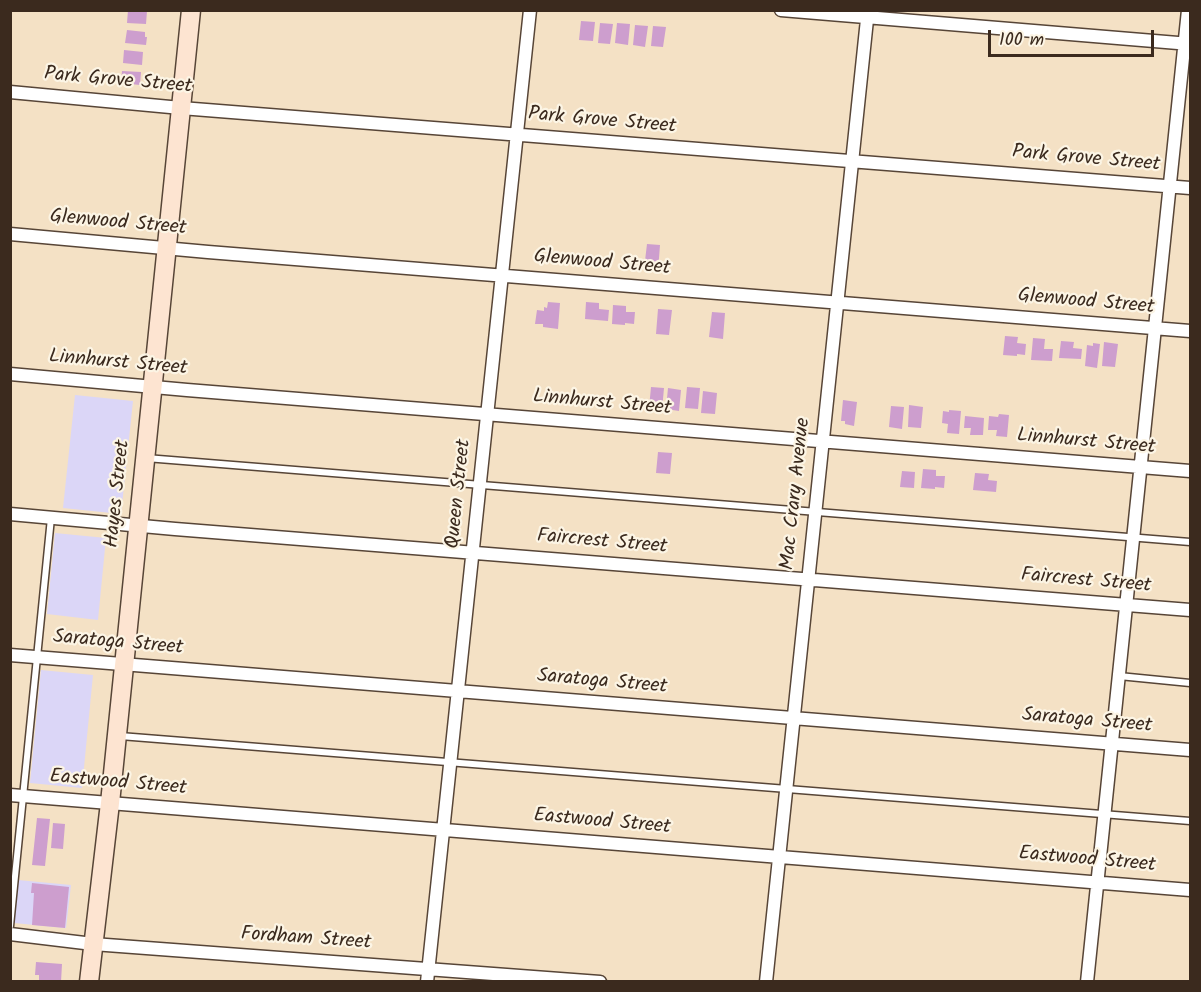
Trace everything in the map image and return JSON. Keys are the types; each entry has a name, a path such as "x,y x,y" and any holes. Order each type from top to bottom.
{"street":[{"name":"Hayes Street","path":"89,981 110,803 191,10"},
{"name":"Queen Street","path":"428,981 530,10"},
{"path":"781,10 867,14 1188,43"},
{"path":"1087,981 1170,187 1188,43 1188,10"},
{"name":"Mac Crary Avenue","path":"766,981 867,14"},
{"name":"Park Grove Street","path":"10,92 181,108 1191,188"},
{"name":"Glenwood Street","path":"10,234 1191,331"},
{"name":"Linnhurst Street","path":"10,374 1191,471"},
{"name":"Faircrest Street","path":"10,514 1191,610"},
{"name":"Saratoga Street","path":"10,655 1191,750"},
{"name":"Eastwood Street","path":"17,795 1191,890"},
{"name":"Fordham Street","path":"10,934 93,944 600,981"}],"lane":[{"path":"145,458 1191,542"},
{"path":"10,926 17,795 38,657 51,518"},
{"path":"1119,676 1191,683"},
{"path":"117,735 1191,821"}],"shaded area":[{"path":"75,395 133,401 121,514 63,508"},
{"path":"55,533 106,538 98,620 47,614"},
{"path":"41,670 93,675 82,788 30,783"},
{"path":"18,880 71,885 66,928 14,923"}],"building":[{"path":"128,10 147,11 146,24 127,23"},
{"path":"581,21 595,22 593,41 579,40"},
{"path":"600,23 613,24 610,44 598,43"},
{"path":"617,23 630,24 628,45 615,43"},
{"path":"635,25 648,26 645,47 633,45"},
{"path":"653,26 666,27 663,47 651,46"},
{"path":"127,30 145,32 146,45 125,43"},
{"path":"124,50 143,52 142,65 123,63"},
{"path":"122,71 141,72 140,85 121,83"},
{"path":"647,244 660,245 658,271 644,269"},
{"path":"548,302 560,303 558,329 535,324 537,310 544,311"},
{"path":"586,302 599,303 599,309 609,310 608,321 585,319"},
{"path":"613,305 626,306 626,312 635,312 634,324 612,324"},
{"path":"658,309 672,310 669,335 656,334"},
{"path":"712,312 725,313 723,339 709,337"},
{"path":"1005,336 1018,337 1017,343 1026,344 1025,355 1003,355"},
{"path":"1033,338 1045,339 1044,349 1053,349 1052,361 1031,360"},
{"path":"1061,341 1074,342 1073,348 1082,349 1081,359 1059,358"},
{"path":"1104,342 1118,344 1115,367 1102,366"},
{"path":"1093,343 1100,344 1097,368 1085,366 1087,345 1093,346"},
{"path":"651,387 664,388 662,410 649,408"},
{"path":"687,387 700,388 698,409 685,408"},
{"path":"668,388 681,390 679,411 666,409"},
{"path":"703,391 717,393 715,414 701,413"},
{"path":"843,400 857,402 854,426 841,421"},
{"path":"909,405 923,407 921,428 908,427"},
{"path":"891,406 904,407 902,429 889,427"},
{"path":"949,410 961,411 959,434 947,433 948,424 942,423 943,411 949,412"},
{"path":"999,414 1009,415 1007,437 996,436 997,430 988,430 989,416 998,417"},
{"path":"965,416 984,418 983,435 970,435 971,428 964,428"},
{"path":"658,452 672,453 670,474 656,473"},
{"path":"923,469 936,470 936,476 945,476 944,488 921,488"},
{"path":"902,471 915,472 914,488 900,487"},
{"path":"975,473 989,474 988,480 997,481 996,492 973,490"},
{"path":"37,818 50,819 45,866 32,865"},
{"path":"53,823 65,824 63,849 51,848"},
{"path":"32,883 69,887 65,928 32,925 34,893 31,893"},
{"path":"36,962 62,964 61,982 39,982 39,975 35,975"}]}
